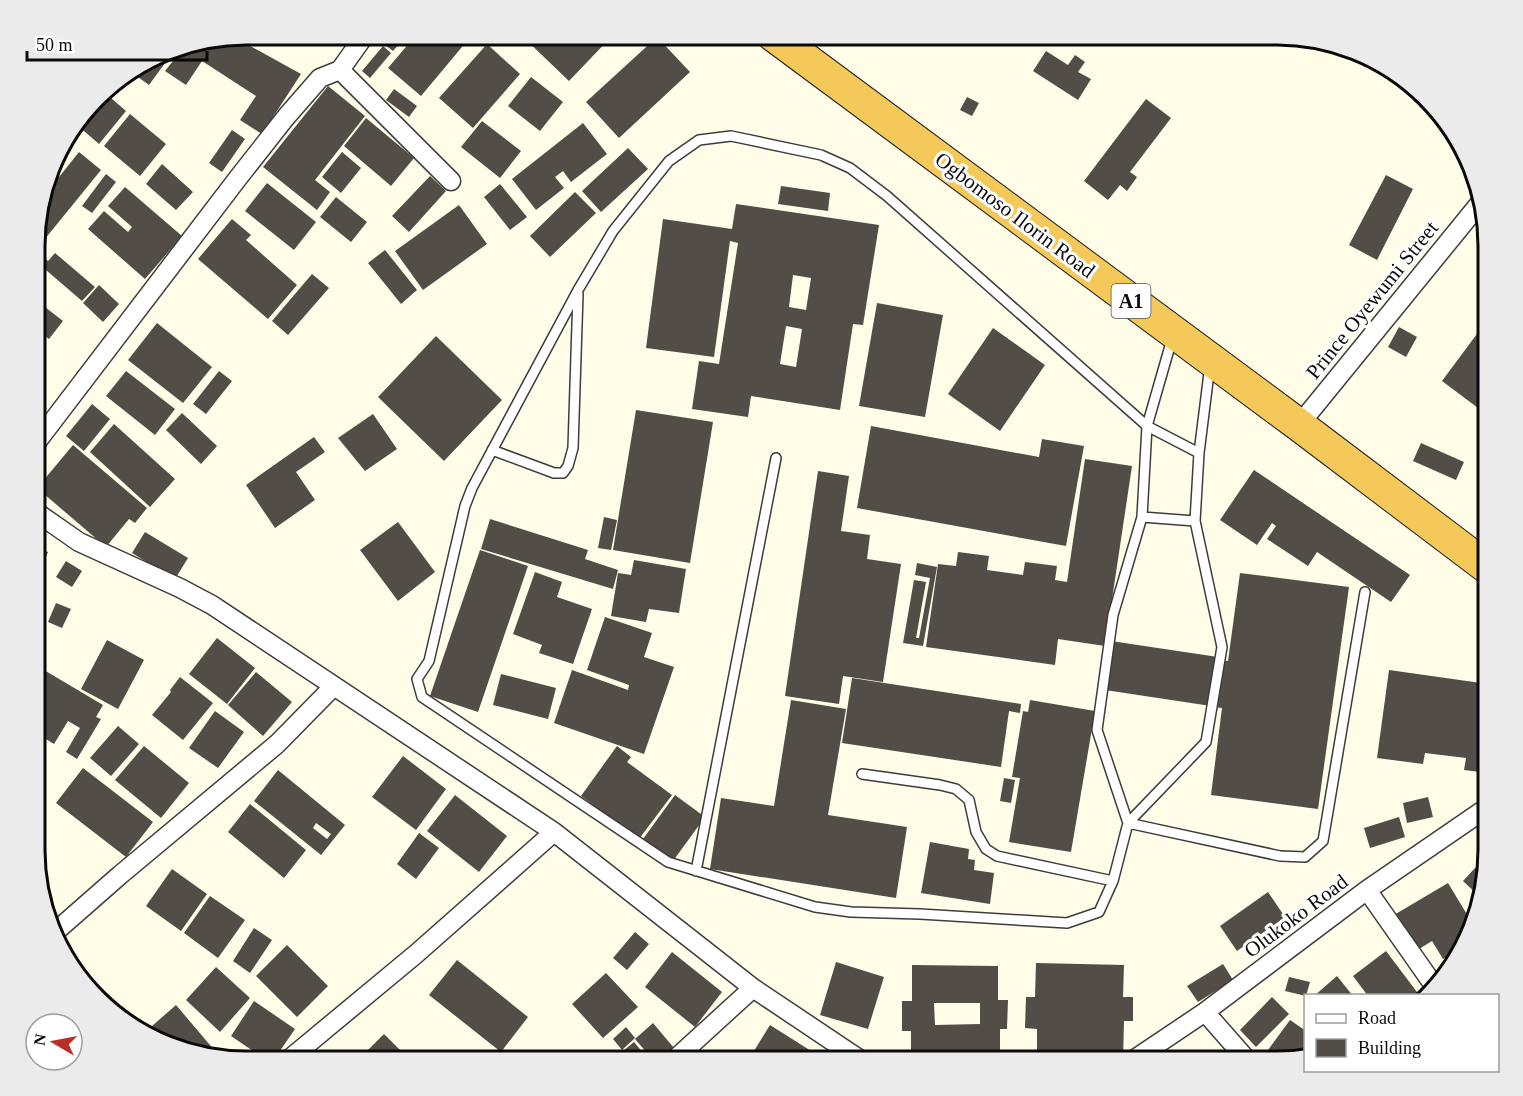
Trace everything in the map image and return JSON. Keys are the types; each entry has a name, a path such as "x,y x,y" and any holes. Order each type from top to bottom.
{"highway":[{"name":"Ogbomoso Ilorin Road","path":"786,45 1478,560"}],"street":[{"path":"45,431 286,117 320,78 340,70 357,45"},
{"path":"340,70 451,181"},
{"name":"Prince Oyewumi Street","path":"1299,425 1474,210"},
{"path":"45,518 79,542 212,605 554,832 753,988 847,1051"},
{"path":"60,927 277,744 334,687"},
{"name":"Olukoko Road","path":"1147,1051 1205,1012 1367,890 1478,814"},
{"path":"299,1051 416,954 554,832"},
{"path":"1367,890 1430,979"},
{"path":"684,1051 753,988"},
{"path":"1205,1012 1239,1051"}],"lane":[{"path":"1199,453 1147,426 886,196 850,168 821,155 731,136 699,140 669,161 613,231 578,290 472,488 465,506 429,661 417,679 422,697 668,862 696,871 815,907 851,912 1067,923 1099,912 1113,881 1128,823 1206,742 1222,647 1195,521 1199,453 1210,360"},
{"path":"492,450 554,473 563,473 568,466 573,448 578,290"},
{"path":"1128,823 1097,730 1113,615 1142,517 1147,426 1174,333"},
{"path":"696,871 776,458"},
{"path":"1142,517 1195,521"},
{"path":"1128,823 1280,856 1305,857 1323,842 1365,592"},
{"path":"862,774 956,789 969,800 976,832 986,849 997,856 1113,881"}],"building":[{"path":"248,45 301,74 262,134 240,120 256,96 202,61 186,85 165,71 175,58 207,49"},
{"path":"385,45 398,45 393,51"},
{"path":"408,45 464,45 421,96 388,68"},
{"path":"486,45 520,74 473,128 439,98"},
{"path":"531,45 603,45 569,81"},
{"path":"648,45 665,45 690,72 619,138 586,102"},
{"path":"383,46 391,53 370,78 362,71"},
{"path":"1046,51 1068,65 1075,55 1085,62 1078,72 1091,79 1078,100 1033,71"},
{"path":"166,61 149,85 138,77"},
{"path":"531,77 563,102 540,131 508,106"},
{"path":"328,86 365,116 315,180 330,192 317,210 263,167"},
{"path":"394,89 417,106 409,117 386,100"},
{"path":"967,97 979,103 972,116 960,110"},
{"path":"111,98 126,111 99,144 83,130"},
{"path":"1146,99 1171,118 1130,172 1137,177 1127,191 1120,185 1108,200 1084,181"},
{"path":"130,114 166,144 140,176 104,146"},
{"path":"366,118 414,158 391,186 344,146"},
{"path":"482,121 521,151 500,178 461,147"},
{"path":"583,123 607,154 571,182 563,171 555,177 564,188 536,210 512,179"},
{"path":"232,130 245,139 222,172 209,163"},
{"path":"628,148 648,169 601,212 582,191"},
{"path":"79,152 101,170 46,238 47,220 57,180"},
{"path":"342,152 361,168 341,193 322,177"},
{"path":"162,164 193,192 176,210 146,184"},
{"path":"106,174 116,182 92,213 82,206"},
{"path":"1386,175 1413,189 1377,260 1349,245"},
{"path":"430,176 446,191 409,232 392,216"},
{"path":"267,183 316,222 294,250 245,211"},
{"path":"500,184 527,217 510,230 484,197"},
{"path":"781,186 830,193 828,211 778,204"},
{"path":"125,187 182,236 145,279 88,229 104,211 128,232 132,227 108,206"},
{"path":"575,192 596,213 550,257 530,236"},
{"path":"336,197 367,222 351,242 320,217"},
{"path":"736,204 879,225 863,325 853,324 840,410 751,396 748,417 692,409 699,361 719,364 738,243 730,241 714,357 646,348 663,219 732,229","holes":["793,275 811,278 806,310 789,307","786,326 802,329 796,367 780,364"]},
{"path":"459,205 487,244 423,290 395,251"},
{"path":"232,219 251,235 246,240 297,285 268,319 198,259"},
{"path":"385,250 417,290 401,304 368,263"},
{"path":"55,253 95,287 82,301 45,269 45,258 48,261"},
{"path":"312,274 329,288 288,335 272,321"},
{"path":"99,285 119,304 103,322 83,303"},
{"path":"877,303 943,315 925,417 859,406"},
{"path":"45,307 63,321 49,339 45,336"},
{"path":"157,323 212,367 183,403 128,360"},
{"path":"1399,327 1417,337 1406,357 1388,347"},
{"path":"993,328 1045,365 1000,431 948,394"},
{"path":"1478,332 1478,408 1442,381"},
{"path":"436,336 502,400 444,461 378,397"},
{"path":"126,371 175,409 155,435 106,396"},
{"path":"219,371 232,381 206,414 193,404"},
{"path":"92,404 110,419 84,451 66,436"},
{"path":"636,410 713,422 690,563 613,550"},
{"path":"182,413 217,446 201,464 166,430"},
{"path":"373,414 397,449 365,471 338,438"},
{"path":"114,424 175,479 150,507 90,452"},
{"path":"871,426 1039,457 1042,439 1084,446 1066,546 857,508"},
{"path":"314,437 325,452 296,472 315,500 275,528 246,485"},
{"path":"1421,443 1464,462 1456,480 1413,461"},
{"path":"73,445 147,508 135,523 129,519 106,547 45,495 45,478"},
{"path":"1085,459 1132,466 1105,646 1058,639 1055,665 926,647 938,564 956,566 958,552 989,556 987,570 1023,575 1025,562 1057,566 1055,580 1067,582"},
{"path":"1254,470 1410,575 1391,602 1317,552 1308,566 1267,539 1276,526 1272,523 1257,545 1220,520"},
{"path":"818,471 849,476 841,531 870,535 867,559 901,564 883,682 843,676 839,704 785,696"},
{"path":"604,517 617,520 611,550 598,548"},
{"path":"490,519 588,550 585,559 618,570 613,589 481,549"},
{"path":"398,522 435,572 398,601 360,550"},
{"path":"145,532 188,558 175,579 132,553"},
{"path":"480,550 528,566 478,712 430,696"},
{"path":"634,560 686,569 679,613 649,609 646,622 611,616 618,573 631,575"},
{"path":"66,561 82,571 72,587 56,577"},
{"path":"917,563 937,567 923,646 903,643 914,580 926,582 916,638 919,638 930,578 915,575"},
{"path":"535,572 562,582 557,597 592,609 573,664 539,653 542,645 513,634"},
{"path":"1240,573 1349,587 1318,809 1211,795 1222,708 1214,707 1221,660 1228,661"},
{"path":"56,603 71,609 62,628 48,622"},
{"path":"605,617 652,633 644,657 674,667 644,754 554,723 572,670 628,690 629,685 587,670"},
{"path":"217,638 255,668 227,704 189,674"},
{"path":"107,640 144,660 118,709 81,689"},
{"path":"1111,641 1218,657 1211,706 1105,690"},
{"path":"1389,670 1478,683 1478,772 1464,770 1466,758 1425,753 1423,764 1377,758"},
{"path":"45,671 103,705 96,717 101,719 77,759 66,752 80,728 68,721 54,744 45,738"},
{"path":"256,672 292,702 263,736 228,705"},
{"path":"501,674 556,688 548,719 493,705"},
{"path":"180,677 213,703 183,740 152,715"},
{"path":"852,678 1021,704 1020,713 1009,711 1001,767 842,743"},
{"path":"791,700 846,709 828,815 907,827 896,898 710,869 721,798 774,806"},
{"path":"1030,700 1095,711 1071,852 1009,842 1020,778 1012,777 1023,711 1028,712"},
{"path":"215,711 244,732 218,768 189,748"},
{"path":"118,726 139,744 111,776 90,758"},
{"path":"144,746 189,783 161,818 115,780"},
{"path":"617,746 631,757 627,762 672,795 639,839 581,796"},
{"path":"403,756 446,789 416,830 372,797"},
{"path":"83,768 153,822 126,857 56,803"},
{"path":"278,770 345,825 321,855 254,801","holes":["316,823 331,834 327,839 313,828"]},
{"path":"1004,778 1015,780 1011,803 1000,801"},
{"path":"455,795 507,836 479,872 427,831"},
{"path":"675,795 705,817 673,861 643,839"},
{"path":"1428,797 1433,817 1407,823 1403,803"},
{"path":"250,804 306,850 284,878 228,832"},
{"path":"1399,817 1405,837 1370,848 1364,828"},
{"path":"419,833 439,848 416,879 397,864"},
{"path":"930,842 969,849 968,859 975,860 974,870 994,873 990,904 921,893"},
{"path":"1478,865 1473,891 1463,881"},
{"path":"172,869 207,894 181,931 146,906"},
{"path":"1448,883 1467,914 1451,950 1443,959 1432,941 1416,951 1394,915"},
{"path":"1268,892 1285,917 1237,951 1220,926"},
{"path":"210,896 245,920 218,958 184,933"},
{"path":"254,928 272,940 250,973 233,961"},
{"path":"635,932 649,944 627,970 613,958"},
{"path":"287,945 328,986 297,1017 256,976"},
{"path":"1386,951 1418,993 1366,994 1353,976"},
{"path":"672,952 722,992 695,1027 645,987"},
{"path":"457,960 528,1017 500,1051 429,995"},
{"path":"836,962 884,977 868,1029 820,1015"},
{"path":"1036,963 1124,965 1123,997 1133,997 1133,1021 1124,1021 1123,1051 1037,1051 1037,1029 1025,1028 1026,997 1035,997"},
{"path":"1223,964 1233,980 1198,1002 1187,986"},
{"path":"912,965 998,966 998,1000 1008,1000 1007,1029 1000,1029 1000,1051 911,1051 911,1031 902,1031 902,1001 912,1001","holes":["934,1003 980,1003 980,1024 935,1025"]},
{"path":"216,967 250,998 220,1032 186,1000"},
{"path":"606,973 638,1007 603,1038 572,1004"},
{"path":"1337,976 1351,994 1316,994"},
{"path":"1289,977 1310,982 1304,996 1285,991"},
{"path":"1272,997 1289,1014 1256,1047 1240,1030"},
{"path":"254,1001 295,1029 280,1051 253,1051 231,1036"},
{"path":"176,1005 212,1047 169,1036 151,1027"},
{"path":"1290,1020 1304,1030 1304,1049 1267,1051"},
{"path":"653,1023 674,1048 670,1051 645,1051 635,1039"},
{"path":"770,1025 811,1051 754,1051"},
{"path":"626,1027 635,1038 622,1050 613,1039"},
{"path":"384,1034 401,1051 367,1051"},
{"path":"634,1042 642,1051 623,1051"}]}
